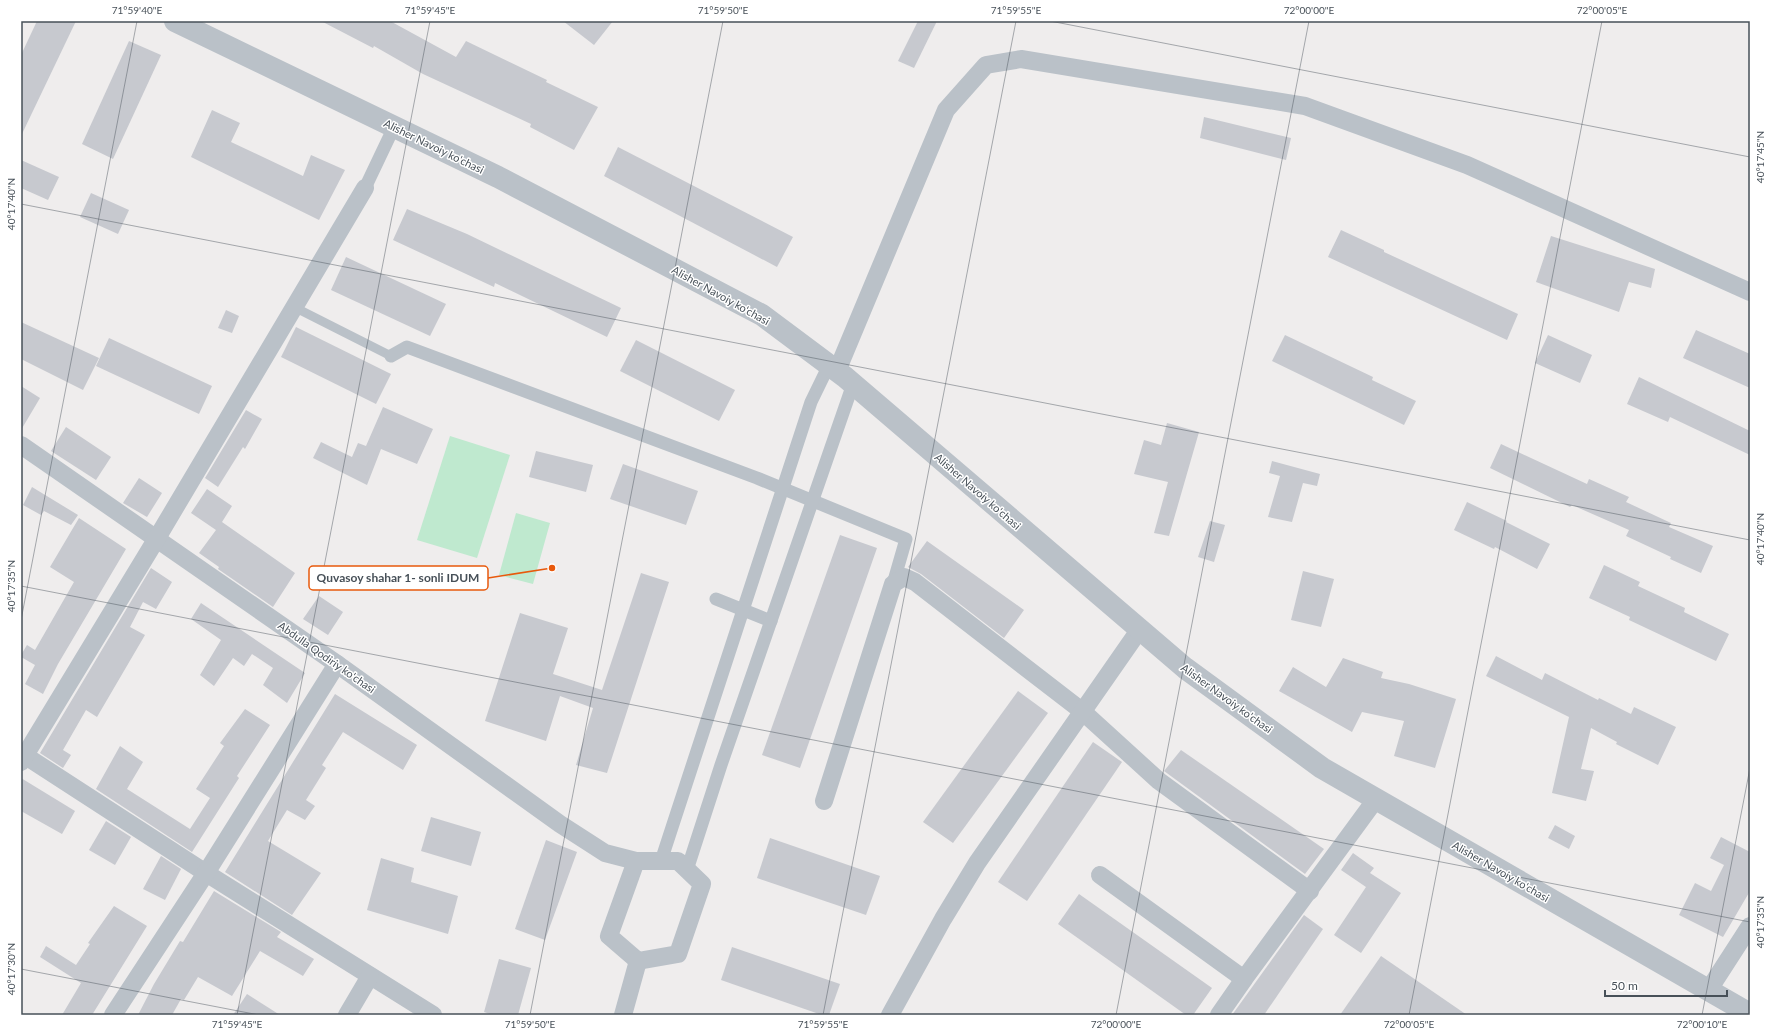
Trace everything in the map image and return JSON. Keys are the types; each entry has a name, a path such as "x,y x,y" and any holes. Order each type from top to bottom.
{"street":[{"name":"Alisher Navoiy ko'chasi","path":"175,21 498,177 762,315 840,373 1185,668 1322,768 1750,1014"},
{"path":"687,870 721,765 812,502 840,373 946,110 986,65 1021,59 1305,106 1467,165 1750,292"},
{"path":"394,127 365,188 157,538 22,757 433,1015"},
{"path":"391,356 407,347 783,488 812,502 906,539 824,801"},
{"path":"661,861 811,402 840,373"},
{"name":"Abdulla Qodiriy ko'chasi","path":"21,445 337,664 560,824 605,853 636,861"},
{"path":"893,584 904,577 915,582 1082,711 1159,781 1310,890"},
{"path":"716,599 770,621"},
{"path":"890,1015 943,919 977,862 1140,629"},
{"path":"113,1015 206,873 337,664"},
{"path":"1220,1015 1244,979 1376,799"},
{"path":"636,861 678,861 702,884 678,954 638,961 609,936 636,861"},
{"path":"1100,875 1244,979"},
{"path":"1708,991 1750,926"},
{"path":"623,1015 638,961"},
{"path":"347,1015 370,976"}],"lane":[{"path":"294,307 391,356"}],"green space":[{"path":"450,436 510,455 477,558 417,540"},
{"path":"516,513 550,523 533,584 499,575"}],"building":[{"path":"37,21 76,21 21,136 21,55"},
{"path":"321,21 390,21 456,57 466,41 547,80 546,82 598,107 574,150 530,127 531,124 423,74 374,46 373,48"},
{"path":"563,21 613,21 594,45"},
{"path":"918,21 937,21 914,68 898,61"},
{"path":"129,41 161,55 113,159 82,144"},
{"path":"212,110 240,123 231,142 303,176 311,155 345,170 319,220 191,157"},
{"path":"1204,117 1291,138 1286,160 1200,138"},
{"path":"618,147 793,237 777,267 604,176"},
{"path":"21,160 59,177 48,200 21,188"},
{"path":"91,193 129,210 118,234 80,217"},
{"path":"407,209 467,234 621,308 607,337 495,283 494,287 393,240"},
{"path":"1341,230 1384,250 1384,252 1518,314 1507,340 1328,257"},
{"path":"1551,236 1655,269 1651,288 1629,282 1619,312 1536,282"},
{"path":"346,257 446,304 430,336 331,290"},
{"path":"226,310 239,316 232,333 218,328"},
{"path":"21,322 99,358 83,390 21,359"},
{"path":"296,327 391,374 376,404 281,357"},
{"path":"1696,330 1750,354 1750,388 1683,358"},
{"path":"1285,335 1373,377 1372,380 1416,401 1404,425 1272,361"},
{"path":"1548,335 1592,355 1580,383 1535,363"},
{"path":"109,338 212,386 199,414 96,366"},
{"path":"636,340 735,390 719,421 620,371"},
{"path":"1639,377 1750,431 1750,455 1670,417 1668,422 1627,404"},
{"path":"21,386 40,398 21,430"},
{"path":"383,407 433,429 417,464 381,449 367,485 313,458 321,442 352,457 358,443 366,446"},
{"path":"246,410 262,419 245,449 243,447 218,487 205,478"},
{"path":"1167,423 1199,432 1169,536 1154,533 1168,482 1134,474 1144,440 1161,445"},
{"path":"66,427 111,457 96,480 51,451"},
{"path":"1501,444 1587,484 1589,479 1629,497 1626,502 1671,523 1669,527 1713,546 1701,573 1626,536 1629,530 1572,505 1570,507 1490,468"},
{"path":"536,451 593,465 586,492 529,477"},
{"path":"1272,461 1320,474 1317,486 1303,483 1292,522 1268,517 1280,476 1269,473"},
{"path":"623,464 698,491 686,525 610,499"},
{"path":"139,478 162,493 147,517 123,503"},
{"path":"32,487 78,515 71,525 44,511 41,515 23,505"},
{"path":"207,489 232,506 222,522 295,573 273,607 218,569 219,567 199,553 216,530 191,513"},
{"path":"1467,502 1550,544 1537,569 1495,547 1494,549 1454,530"},
{"path":"79,518 126,549 58,664 43,694 25,684 35,665 21,657 21,655 27,645 35,650 74,582 50,567"},
{"path":"1210,521 1225,525 1214,562 1198,557"},
{"path":"840,535 877,548 800,768 762,755"},
{"path":"927,541 1024,610 1004,638 921,574 908,567"},
{"path":"1604,565 1640,582 1638,586 1685,608 1684,612 1729,634 1716,661 1629,620 1630,617 1589,598"},
{"path":"151,568 172,582 156,609 143,602 130,627 145,635 97,717 86,710 63,750 71,755 63,768 40,753"},
{"path":"1303,571 1334,579 1321,627 1291,620"},
{"path":"641,573 669,582 607,773 576,765 593,708 560,696 546,741 485,721 520,613 568,628 553,674 602,690"},
{"path":"319,596 343,612 328,635 303,619"},
{"path":"201,603 305,673 287,703 263,685 273,668 252,654 244,666 233,658 214,686 200,675 221,640 191,619"},
{"path":"1496,656 1542,680 1545,673 1598,700 1599,698 1631,714 1634,707 1676,727 1658,765 1616,744 1617,742 1591,728 1581,769 1594,771 1586,801 1552,793 1569,717 1486,676"},
{"path":"1343,658 1383,672 1381,678 1409,684 1456,699 1435,768 1394,756 1404,721 1362,712 1352,732 1279,691 1293,667 1326,687"},
{"path":"1018,691 1048,713 953,843 923,822"},
{"path":"335,694 417,745 403,770 343,732 322,765 326,768 306,800 315,806 305,820 287,810 268,841 321,873 292,915 225,872"},
{"path":"245,709 270,725 237,776 239,778 192,852 96,789 120,746 143,762 127,789 190,829 210,798 196,789 224,746 220,743"},
{"path":"1093,742 1122,762 1027,901 998,882"},
{"path":"1181,750 1324,849 1305,874 1164,771"},
{"path":"21,778 75,811 62,834 21,811"},
{"path":"431,817 481,832 471,866 421,851"},
{"path":"106,821 131,837 115,865 89,850"},
{"path":"1555,825 1575,836 1569,849 1548,838"},
{"path":"1721,837 1750,852 1750,891 1723,937 1679,915 1695,883 1711,891 1724,865 1710,858"},
{"path":"770,838 880,876 866,915 757,878"},
{"path":"546,840 577,852 545,940 515,929"},
{"path":"1353,853 1374,868 1370,873 1401,893 1361,953 1334,935 1366,887 1341,870"},
{"path":"161,856 181,869 165,900 143,889"},
{"path":"381,858 414,868 411,882 458,896 448,934 367,910"},
{"path":"214,891 281,932 277,937 314,959 303,976 260,951 232,996 198,977 184,1000 181,999 172,1015 138,1015 154,984 180,941 183,942"},
{"path":"1079,894 1212,988 1193,1015 1186,1015 1058,924"},
{"path":"114,906 147,926 92,1015 62,1015 81,983 40,957 46,946 76,965 90,944 88,943"},
{"path":"1304,915 1323,929 1264,1015 1232,1015"},
{"path":"732,947 840,984 829,1015 822,1015 721,980"},
{"path":"1381,956 1467,1015 1340,1015"},
{"path":"499,959 531,968 518,1015 493,1015 484,1012"},
{"path":"247,994 280,1015 233,1015"}],"place":[{"name":"Quvasoy shahar 1- sonli IDUM","path":"552,568"}]}
